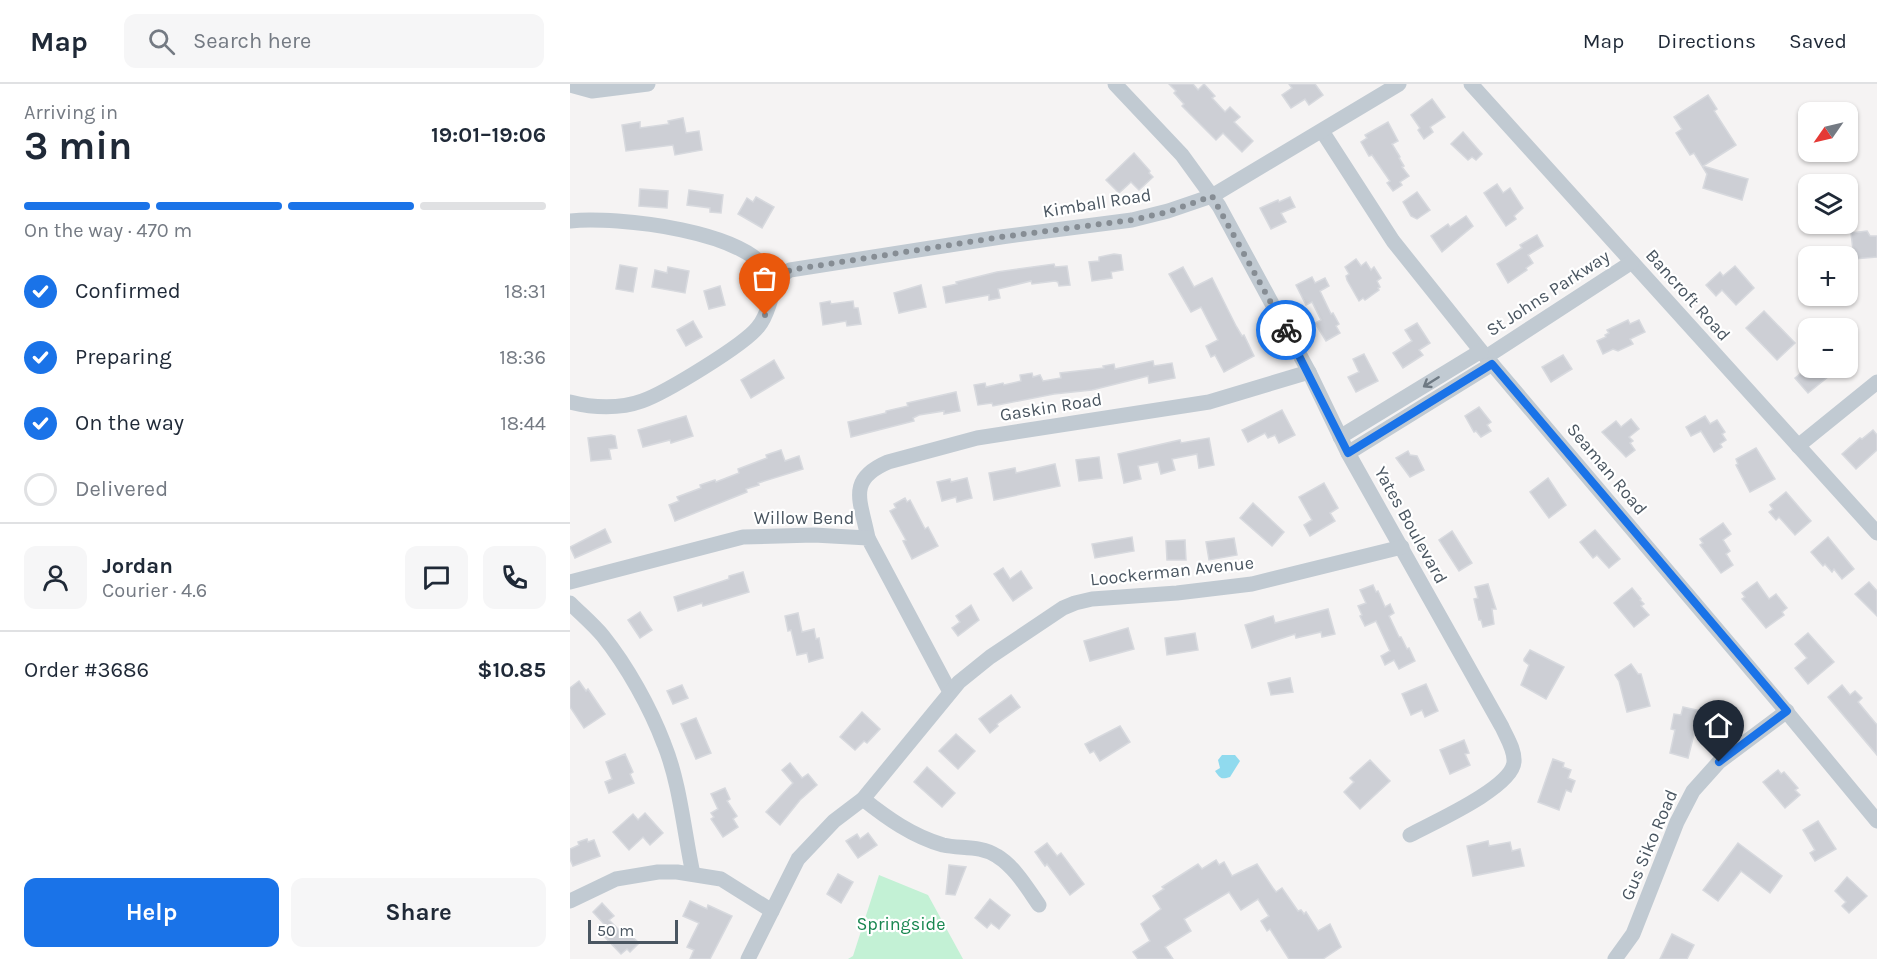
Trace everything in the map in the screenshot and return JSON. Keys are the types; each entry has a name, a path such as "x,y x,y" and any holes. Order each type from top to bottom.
{"street":[{"path":"570,85 592,91 648,84"},
{"name":"Yates Boulevard","path":"1115,84 1182,155 1212,196 1309,372 1348,453 1502,727 1513,751 1514,764 1509,775 1497,786 1410,836"},
{"name":"Kimball Road","path":"773,281 790,270 1001,237 1132,220 1168,212 1212,196 1399,84"},
{"name":"Bancroft Road","path":"1471,84 1877,532"},
{"name":"Seaman Road","path":"1322,131 1393,241 1486,357 1787,711 1877,821"},
{"path":"570,221 589,219 681,229 722,240 744,250 764,266 773,281 765,315 758,328 692,374 643,401 626,405 604,407 570,402"},
{"name":"St Johns Parkway","path":"1348,453 1486,357 1632,262"},
{"name":"St Johns Parkway","path":"1340,437 1486,357"},
{"name":"Gaskin Road","path":"868,538 859,492 861,482 877,466 977,438 1209,402 1309,372"},
{"path":"1798,446 1877,382"},
{"name":"Willow Bend","path":"570,582 742,537 814,535 868,538 950,692"},
{"name":"Loockerman Avenue","path":"748,959 804,851 834,821 863,799 959,682 990,657 1075,603 1092,599 1177,593 1252,584 1402,547"},
{"path":"570,603 601,634 622,663 664,743 672,770 693,874"},
{"name":"Gus Siko Road","path":"1615,959 1633,934 1677,822 1693,791 1719,762 1787,711"},
{"path":"863,799 890,821 944,845 974,848 996,855 1012,869 1039,905"},
{"path":"570,901 616,879 658,872 677,872 721,879 772,911"}],"green space":[{"name":"Springside","path":"879,875 928,895 963,959 848,959 853,956"}],"water":[{"path":"1222,755 1235,755 1240,761 1230,777 1220,777 1215,771 1220,768 1218,760"}],"building":[{"path":"1169,84 1193,84 1198,90 1204,84 1215,96 1212,98 1225,112 1230,107 1240,117 1234,122 1253,141 1242,152 1223,133 1216,140 1182,106 1184,104"},
{"path":"1289,84 1315,84 1323,95 1309,105 1305,99 1291,108 1282,95 1292,88"},
{"path":"1708,95 1717,109 1714,111 1736,145 1703,166 1748,179 1742,200 1703,188 1707,174 1694,153 1690,155 1676,133 1682,129 1674,117"},
{"path":"1432,99 1445,117 1430,127 1433,132 1424,139 1411,115"},
{"path":"683,118 686,133 699,131 702,150 675,155 673,145 626,151 622,125 640,122 640,128 669,124 668,121"},
{"path":"1388,122 1398,141 1392,144 1404,166 1402,167 1409,176 1393,191 1387,183 1390,181 1372,155 1369,156 1361,142 1367,138 1365,135"},
{"path":"1463,132 1482,154 1476,160 1472,157 1468,160 1451,144"},
{"path":"1134,153 1153,177 1139,190 1131,182 1119,193 1106,180"},
{"path":"1497,184 1503,193 1510,188 1523,208 1514,216 1516,219 1506,226 1484,193"},
{"path":"640,189 668,191 667,208 639,206"},
{"path":"689,190 723,195 721,213 710,212 710,208 687,205"},
{"path":"1417,192 1430,210 1417,219 1411,216 1403,202"},
{"path":"756,197 774,207 762,228 738,214 747,198 753,202"},
{"path":"1290,197 1295,207 1281,213 1286,222 1271,229 1260,208"},
{"path":"1466,216 1473,226 1442,252 1431,236 1448,224 1450,227"},
{"path":"1867,231 1870,236 1877,236 1877,257 1858,259 1858,246 1852,246 1851,234 1858,234"},
{"path":"1537,235 1543,246 1528,255 1533,263 1508,283 1497,264 1522,248 1520,245"},
{"path":"1121,255 1123,270 1111,272 1112,278 1092,281 1089,262 1099,261 1099,257"},
{"path":"1356,259 1361,266 1366,262 1371,270 1374,267 1381,278 1377,281 1379,290 1365,300 1363,298 1359,301 1347,280 1346,276 1349,274 1345,267"},
{"path":"1054,264 1055,267 1067,266 1070,285 1059,286 1055,281 1032,284 1031,281 998,289 1000,298 989,300 989,295 946,303 943,287 957,284 956,282 997,272"},
{"path":"620,265 637,268 633,292 616,289"},
{"path":"1735,266 1754,288 1736,305 1722,290 1716,296 1706,285 1720,272 1723,276"},
{"path":"668,267 689,271 685,293 652,287 655,270 667,273"},
{"path":"1183,267 1194,287 1212,278 1254,356 1224,372 1215,355 1211,357 1206,346 1218,340 1201,307 1191,312 1169,274"},
{"path":"1312,277 1315,283 1325,278 1329,286 1320,291 1331,314 1333,313 1339,324 1336,326 1340,333 1326,341 1315,323 1321,320 1312,302 1306,305 1296,285"},
{"path":"921,285 926,307 899,313 894,293"},
{"path":"720,286 725,305 709,309 704,291"},
{"path":"830,301 831,304 853,301 854,308 858,308 861,324 847,326 846,321 823,325 820,303"},
{"path":"1764,311 1795,343 1777,360 1746,328"},
{"path":"1628,320 1630,324 1639,320 1645,332 1630,339 1633,344 1618,351 1613,349 1603,354 1597,341 1606,337 1605,335 1609,333 1607,330"},
{"path":"693,321 702,337 686,346 677,330"},
{"path":"1417,323 1430,343 1419,350 1423,355 1403,368 1393,353 1412,341 1405,330"},
{"path":"1364,354 1378,381 1356,392 1348,377 1359,372 1353,359"},
{"path":"1563,355 1572,369 1551,382 1542,367"},
{"path":"774,360 784,378 751,398 741,380"},
{"path":"1153,361 1154,366 1172,363 1175,378 1149,383 1148,376 1092,390 1054,394 993,406 992,403 978,405 974,385 985,383 986,387 1003,383 1004,385 1021,381 1020,375 1032,373 1033,377 1040,375 1043,381 1061,378 1060,373 1104,368 1103,366 1114,364 1115,369"},
{"path":"1798,376 1798,378 1827,378 1808,393 1795,378"},
{"path":"956,392 960,411 919,415 913,418 914,421 851,437 848,422 908,406 907,403"},
{"path":"1479,407 1491,422 1487,425 1491,431 1481,437 1476,431 1474,432 1465,416"},
{"path":"1282,410 1295,435 1279,443 1275,435 1268,438 1265,433 1248,442 1242,430"},
{"path":"686,416 693,436 671,443 670,440 643,447 638,430"},
{"path":"1705,416 1710,424 1717,420 1725,432 1722,434 1726,440 1720,444 1722,447 1714,452 1701,431 1691,436 1686,427"},
{"path":"1631,419 1639,429 1629,437 1633,441 1630,443 1635,450 1626,457 1602,432 1616,421 1621,427"},
{"path":"1873,430 1877,435 1877,450 1856,469 1842,454"},
{"path":"615,436 617,448 609,449 611,459 591,461 588,438"},
{"path":"1209,438 1214,465 1199,468 1197,454 1172,459 1175,470 1161,474 1158,462 1138,466 1141,479 1124,483 1118,454 1180,440 1181,443"},
{"path":"1756,448 1775,479 1750,492 1736,465 1738,464 1736,459"},
{"path":"781,450 785,461 799,456 803,469 758,483 759,485 746,489 747,492 675,521 669,505 679,501 677,497 701,488 700,485 715,480 716,482 739,473 738,469"},
{"path":"1408,451 1410,455 1417,456 1424,470 1410,477 1396,458"},
{"path":"1099,457 1102,478 1079,481 1076,460"},
{"path":"1055,464 1060,486 994,500 989,473 1015,468 1016,473"},
{"path":"967,478 972,498 957,502 956,497 942,501 937,482 950,479 951,482"},
{"path":"1548,478 1566,505 1549,518 1530,492"},
{"path":"1324,483 1338,508 1330,513 1335,521 1310,536 1304,525 1312,520 1299,497"},
{"path":"1786,492 1811,521 1795,535 1779,517 1776,520 1769,512 1773,509 1770,505"},
{"path":"905,498 907,502 910,500 925,529 928,527 938,546 912,559 903,541 906,540 890,511 896,508 894,504"},
{"path":"1253,503 1284,532 1272,546 1240,518"},
{"path":"1723,523 1731,534 1723,540 1730,551 1726,554 1733,565 1721,573 1700,545 1703,543 1700,539"},
{"path":"605,529 611,542 575,558 570,547"},
{"path":"1595,530 1620,559 1609,568 1597,555 1593,558 1580,542"},
{"path":"1452,531 1472,563 1459,571 1439,540"},
{"path":"1132,537 1134,551 1095,558 1092,544"},
{"path":"1828,537 1854,569 1842,579 1834,569 1832,572 1825,564 1823,566 1811,552"},
{"path":"1234,538 1237,555 1209,560 1206,542"},
{"path":"1185,540 1186,560 1167,560 1166,541"},
{"path":"1003,568 1010,579 1021,571 1032,588 1013,601 994,574"},
{"path":"743,572 749,592 678,611 674,597 729,579 729,576"},
{"path":"1757,582 1769,599 1776,594 1787,608 1782,612 1784,615 1766,628 1742,599 1745,597 1742,593"},
{"path":"1869,582 1877,591 1877,616 1855,594"},
{"path":"1488,584 1496,609 1492,609 1494,624 1483,627 1474,599 1478,598 1475,587"},
{"path":"1373,585 1385,607 1390,604 1394,613 1389,616 1399,637 1407,649 1409,648 1415,661 1399,669 1394,660 1385,665 1381,656 1390,651 1376,621 1365,626 1360,616 1362,615 1358,606 1366,603 1360,590"},
{"path":"1632,588 1644,604 1641,606 1649,615 1634,627 1614,603"},
{"path":"971,605 979,620 958,636 952,628 960,622 956,616"},
{"path":"1328,609 1335,634 1322,637 1321,632 1296,638 1295,634 1252,648 1245,625 1273,616 1275,623"},
{"path":"640,612 652,630 640,638 628,620"},
{"path":"798,613 802,632 814,629 816,639 819,638 823,658 809,662 807,653 797,655 785,616"},
{"path":"1128,628 1134,649 1090,661 1084,641"},
{"path":"1195,633 1198,650 1167,655 1165,638"},
{"path":"1808,633 1834,662 1808,684 1795,668 1807,658 1795,644"},
{"path":"1530,650 1564,667 1546,699 1521,685 1529,665 1524,659"},
{"path":"1631,664 1638,674 1641,674 1650,706 1627,712 1619,681 1615,675"},
{"path":"1290,678 1293,692 1271,695 1268,683"},
{"path":"579,681 586,691 588,689 605,714 584,728 570,707 570,688"},
{"path":"1426,684 1438,711 1425,717 1422,710 1411,715 1402,694"},
{"path":"682,685 688,698 673,704 667,691"},
{"path":"1842,685 1850,695 1855,691 1862,698 1858,702 1877,725 1877,755 1828,697"},
{"path":"1011,695 1020,707 997,724 998,726 990,733 979,719"},
{"path":"1683,707 1701,711 1719,707 1724,728 1694,734 1688,758 1670,753 1675,730 1671,729 1674,714 1681,715"},
{"path":"862,712 880,729 867,743 864,741 855,750 840,737"},
{"path":"696,718 711,753 696,759 681,724"},
{"path":"1120,726 1130,742 1100,761 1094,751 1090,753 1085,744"},
{"path":"956,734 975,751 958,769 939,751"},
{"path":"1464,740 1469,753 1465,754 1470,765 1450,774 1440,750"},
{"path":"625,754 633,772 630,774 634,783 609,793 605,782 612,779 606,762"},
{"path":"1553,759 1564,763 1563,767 1571,770 1568,778 1575,781 1571,792 1566,790 1559,810 1538,802"},
{"path":"1370,760 1390,781 1360,809 1344,792 1354,782 1350,778"},
{"path":"790,763 802,778 808,774 817,785 800,800 780,825 766,812 793,783 782,770"},
{"path":"927,767 955,793 942,807 914,782"},
{"path":"1778,770 1781,774 1784,772 1798,788 1795,790 1800,795 1785,808 1763,782"},
{"path":"725,788 730,799 727,801 737,816 733,819 738,827 723,837 711,819 714,817 711,813 718,809 711,794"},
{"path":"645,813 663,833 650,845 643,837 629,850 613,832 633,814 638,820"},
{"path":"1818,821 1836,849 1815,861 1810,853 1815,850 1803,830"},
{"path":"868,833 877,845 858,858 846,841 857,834 860,839"},
{"path":"587,839 588,842 594,840 600,856 573,866 570,849 579,845 578,842"},
{"path":"1488,841 1489,846 1510,842 1512,851 1520,849 1524,866 1473,876 1467,846"},
{"path":"1047,843 1057,856 1061,853 1084,884 1070,895 1035,852"},
{"path":"1738,843 1782,876 1770,893 1741,871 1718,901 1703,890"},
{"path":"1216,860 1219,865 1224,862 1232,876 1257,864 1276,892 1282,888 1298,911 1301,910 1304,914 1306,912 1318,931 1330,924 1341,947 1323,959 1289,959 1270,929 1267,931 1261,921 1269,916 1258,899 1241,910 1229,892 1184,919 1191,931 1165,947 1173,959 1138,959 1133,952 1150,941 1141,924 1161,909 1153,896 1164,889 1162,887 1198,864 1202,869"},
{"path":"949,865 966,867 955,895 946,894"},
{"path":"838,874 853,882 841,903 827,894"},
{"path":"1847,877 1867,896 1849,913 1842,906 1846,902 1835,891"},
{"path":"990,899 1010,915 999,929 991,923 987,928 975,918"},
{"path":"690,901 707,909 708,905 732,916 710,959 690,959 694,950 687,947 699,923 683,916"},
{"path":"602,903 614,916 609,920 622,933 625,930 639,943 630,952 627,949 621,954 598,930 604,924 593,912"},
{"path":"1672,934 1694,945 1687,959 1660,959"}],"way so far":[{"path":"765,315 771,298 773,281 790,270 1001,237 1132,220 1168,212 1212,196 1286,330"}],"route":[{"path":"1286,330 1348,453 1492,364 1787,711 1719,762"}]}
